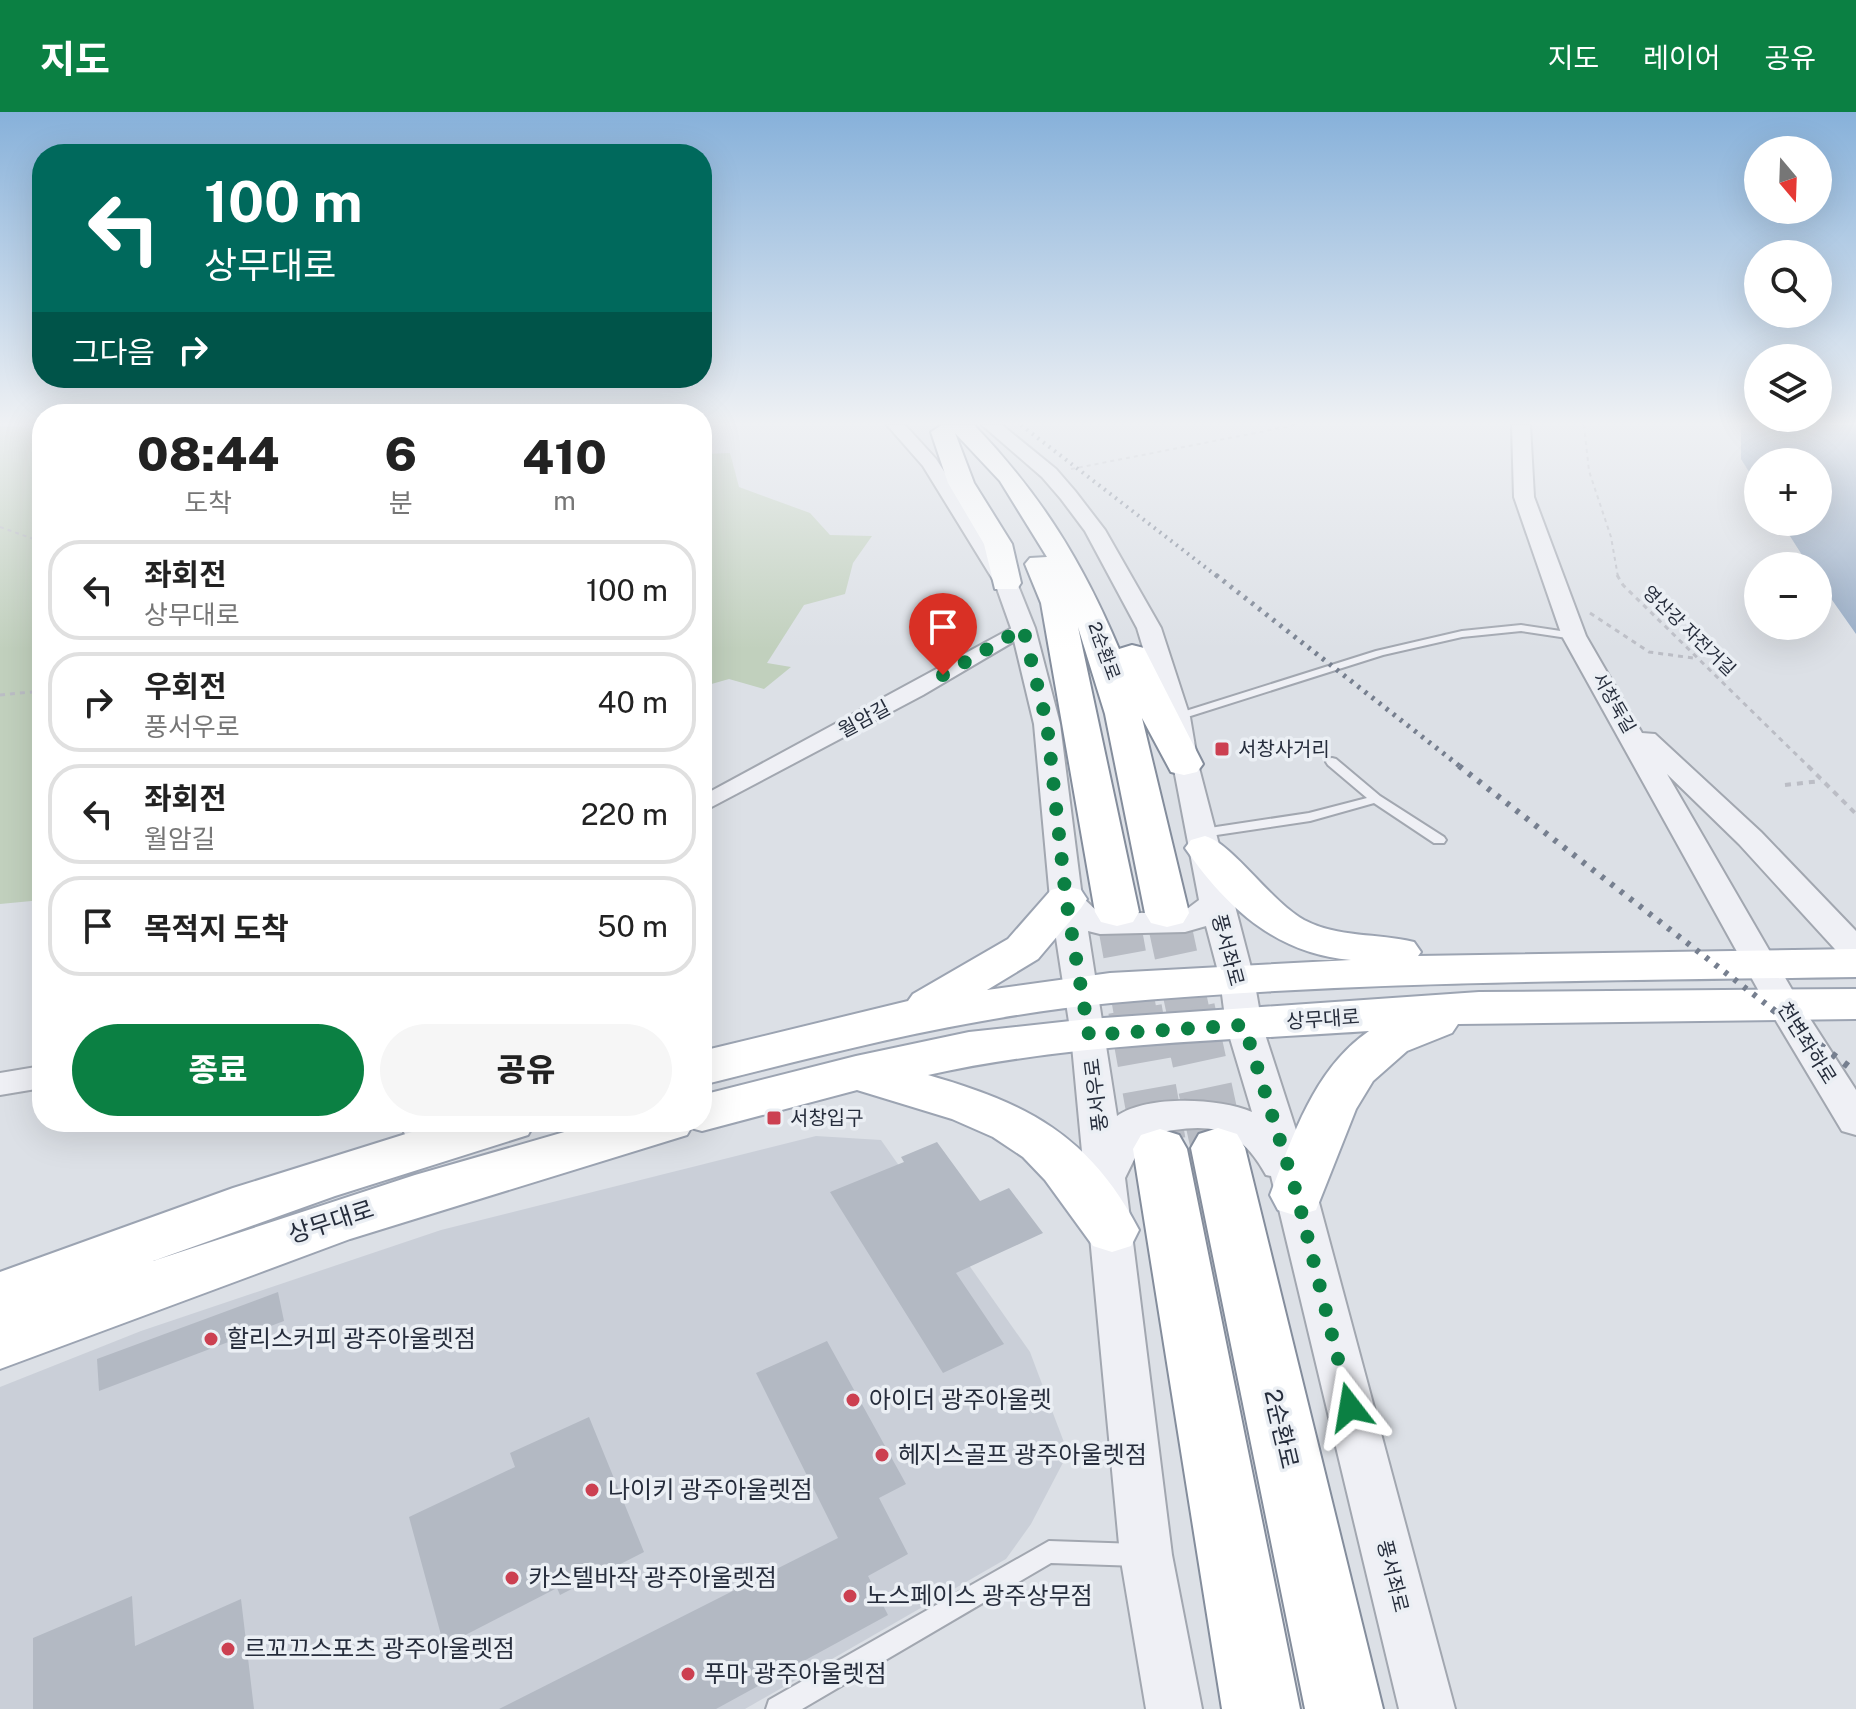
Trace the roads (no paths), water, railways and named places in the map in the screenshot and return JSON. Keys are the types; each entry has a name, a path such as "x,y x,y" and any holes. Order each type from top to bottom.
{"highway":[{"path":"971,500 998,544 1006,583"},
{"name":"2순환로","path":"1000,500 1030,541 1057,603 1117,912"},
{"name":"2순환로","path":"1026,500 1045,525 1086,599 1115,682 1133,743 1167,913"},
{"path":"1045,525 1083,552 1112,601 1142,683 1184,764"},
{"path":"1161,1158 1261,1709"},
{"name":"2순환로","path":"1161,1158 1344,1709"}],"main road":[{"path":"1204,841 1263,911 1293,932 1326,943 1378,947 1475,987"},
{"path":"909,1017 1023,949 1066,899"},
{"name":"상무대로","path":"712,1066 909,1017 1086,1013 1244,1025 1475,987 1761,963 1847,959"},
{"name":"상무대로","path":"712,1110 856,1073 969,1049 1086,1013 1237,979 1475,987 1783,1004 1856,1004"},
{"path":"1297,1195 1321,1131 1349,1076 1389,1040 1475,987"},
{"path":"856,1073 961,1103 1028,1133 1073,1176 1112,1230"},
{"name":"상무대로","path":"0,1297 413,1135 435,1132"},
{"name":"상무대로","path":"0,1343 193,1267 436,1187 633,1132"}],"street":[{"name":"풍서우로","path":"953,500 1006,583 1023,628 1054,765 1066,899 1086,1013 1161,1158 1112,1230 1146,1555 1168,1660 1174,1709"},
{"name":"풍서좌로","path":"1070,500 1095,530 1149,628 1177,717 1184,764 1204,841 1215,901 1237,979 1244,1025 1297,1195 1427,1709"},
{"name":"서창둑길","path":"1525,500 1574,636 1761,963"},
{"name":"월암길","path":"712,800 916,691 1023,628"},
{"path":"1623,719 1750,838 1847,959"},
{"path":"1066,899 1085,920 1100,924 1185,922 1201,917 1215,901"},
{"name":"천변좌하로","path":"1761,963 1856,1121"},
{"path":"0,1084 32,1079"},
{"path":"1161,1158 1132,1124 1183,1114 1231,1118 1266,1138 1297,1195"},
{"path":"1141,1709 1168,1660"}],"lane":[{"path":"1177,717 1365,657 1462,634 1508,628 1574,636"},
{"path":"1332,762 1376,799 1439,840"},
{"path":"1204,841 1376,799"},
{"path":"778,1709 1049,1552 1146,1555"}],"water":[{"path":"1832,500 1856,500 1856,634 1832,600 1832,552 1800,552 1790,536 1832,536"}],"tunnel":[{"path":"1117,912 1135,1011"},
{"path":"1167,913 1188,1011"},
{"path":"1135,1009 1160,1149"},
{"path":"1188,1009 1218,1148"}],"railway":[{"path":"1118,500 1218,577"},
{"path":"1216,575 1462,768"},
{"path":"1459,766 1775,1011"},
{"path":"1772,1009 1856,1072"}],"place":[{"name":"서창사거리","path":"1222,749"},
{"name":"서창입구","path":"774,1118"},
{"name":"할리스커피 광주아울렛점","path":"211,1339"},
{"name":"아이더 광주아울렛","path":"853,1400"},
{"name":"헤지스골프 광주아울렛점","path":"882,1455"},
{"name":"나이키 광주아울렛점","path":"592,1490"},
{"name":"카스텔바작 광주아울렛점","path":"512,1578"},
{"name":"노스페이스 광주상무점","path":"850,1596"},
{"name":"르꼬끄스포츠 광주아울렛점","path":"228,1649"},
{"name":"푸마 광주아울렛점","path":"688,1674"}]}
